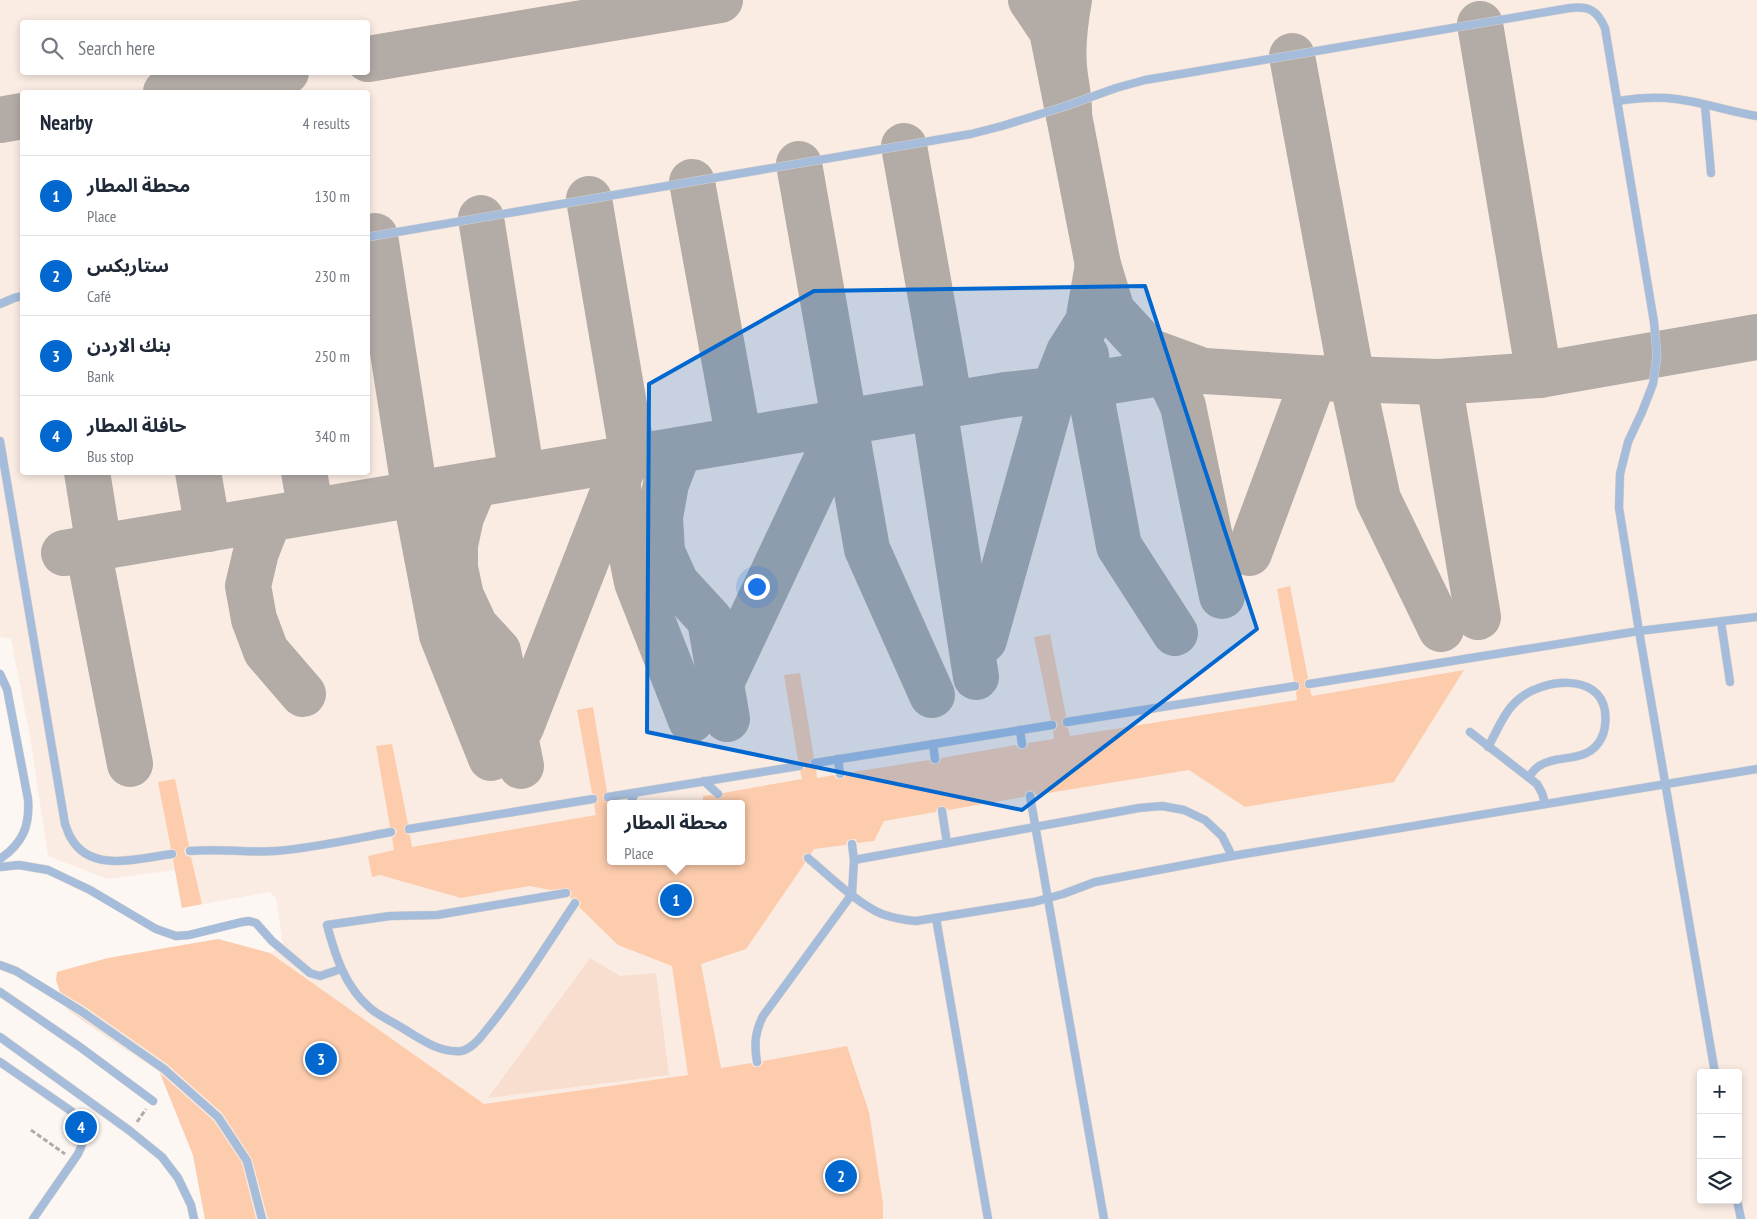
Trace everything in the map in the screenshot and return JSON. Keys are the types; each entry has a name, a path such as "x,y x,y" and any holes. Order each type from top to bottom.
{"lane":[{"path":"370,237 971,134 1002,126 1145,80 1581,6 1592,10 1600,17 1605,28 1654,322 1657,355 1653,384 1628,442 1620,474 1619,508 1714,1069"},
{"path":"1617,101 1647,97 1676,99 1757,116"},
{"path":"1705,106 1711,173"},
{"path":"0,304 20,296"},
{"path":"0,442 63,814 71,839 82,851 96,859 113,862 172,854"},
{"path":"1309,684 1639,631 1757,617"},
{"path":"1721,622 1730,682"},
{"path":"0,674 7,689 28,798 29,814 26,828 17,844 0,859"},
{"path":"1488,746 1518,699 1532,690 1548,684 1565,682 1582,685 1595,693 1604,707 1606,723 1602,738 1592,750 1577,757 1539,765 1529,778"},
{"path":"1067,722 1295,686"},
{"path":"815,763 1052,725"},
{"path":"1020,730 1022,744"},
{"path":"1470,732 1537,784 1545,803"},
{"path":"932,744 935,759"},
{"path":"838,759 840,774"},
{"path":"608,797 799,766"},
{"path":"808,858 865,905 881,914 898,919 916,921 1048,899 1095,882 1232,856 1757,769"},
{"path":"704,781 718,794"},
{"path":"632,800 635,792"},
{"path":"1030,796 1104,1219"},
{"path":"409,829 593,799"},
{"path":"854,860 1139,808 1162,806 1184,810 1205,820 1222,836 1232,856"},
{"path":"942,811 947,843"},
{"path":"190,851 273,851 391,832"},
{"path":"757,1062 754,1039 757,1027 763,1016 852,894 854,860 852,844"},
{"path":"0,867 19,865 48,870 90,890 156,929 176,936 188,935 242,922 256,923 272,942 310,973 320,976 341,969"},
{"path":"566,893 437,915 390,916 326,925 341,969 356,994 370,1008 431,1045 446,1050 463,1051 484,1034 524,979 575,902"},
{"path":"936,918 988,1219"},
{"path":"0,964 16,971 81,1011 164,1069 218,1117 247,1160 262,1219"},
{"path":"0,992 80,1047 153,1101"},
{"path":"0,1037 130,1131 162,1157 178,1178 191,1205 194,1219"},
{"path":"0,1062 72,1111 80,1120 84,1132 83,1144 74,1160 33,1219"},
{"path":"1738,1204 1741,1219"}],"path":[{"path":"130,1131 153,1101"},
{"path":"31,1130 74,1160"}],"highlighted area":[{"path":"1145,286 1257,629 1022,810 647,732 649,384 814,291"}],"shaded area":[{"path":"0,0 1757,0 1757,1219 205,1219 193,1155 159,1072 68,1010 56,980 57,972 108,958 218,939 270,953 283,946 276,898 269,892 182,908 175,870 107,879 48,856 30,737 11,639 0,637"},
{"path":"590,958 620,976 656,973 669,1075 488,1098"}],"building":[{"path":"1290,586 1308,678 1304,685 1307,689 1310,689 1312,696 1464,670 1394,782 1245,807 1189,770 1036,795 1030,790 1026,792 1024,797 948,810 941,806 936,812 884,821 874,841 858,843 855,839 851,839 847,841 846,845 814,849 811,854 806,853 802,857 805,863 746,949 701,964 721,1068 751,1063 754,1067 758,1067 762,1065 763,1061 847,1046 869,1112 883,1203 883,1219 268,1219 252,1159 222,1113 167,1064 84,1006 60,992 56,980 57,972 108,958 218,939 270,953 484,1104 688,1075 672,966 618,945 579,907 581,903 578,899 575,897 571,899 572,893 568,888 551,890 529,886 461,898 380,875 372,877 368,856 394,850 392,838 397,831 395,828 390,827 376,746 392,744 408,824 404,827 404,830 410,835 412,847 596,815 594,805 598,798 592,793 577,710 593,707 607,792 603,795 603,798 607,802 607,865 745,865 745,800 703,800 703,796 711,795 719,799 723,793 802,779 800,771 804,768 804,765 798,760 784,675 800,673 814,758 810,761 810,764 816,769 817,778 834,775 837,779 841,779 845,777 846,773 929,760 932,764 936,764 940,762 941,758 1016,745 1019,749 1023,749 1027,747 1028,743 1054,739 1053,731 1058,725 1056,721 1051,720 1034,637 1050,634 1066,716 1062,723 1068,728 1070,736 1297,700 1296,692 1300,685 1297,681 1294,681 1277,589"},
{"path":"175,779 189,846 185,848 184,852 187,856 191,857 202,904 182,908 173,860 177,853 174,849 171,849 158,782"},
{"path":"68,1010 78,1016 148,1065"},
{"path":"160,1073 214,1121 242,1163 256,1219 205,1219 193,1155"}],"taxiway":[{"path":"370,59 720,0"},
{"path":"1031,0 1052,31 1069,116 1063,49 1069,0"},
{"path":"1480,24 1539,375"},
{"path":"1292,56 1352,379 1378,499 1441,629"},
{"path":"178,90 268,75"},
{"path":"0,120 20,116"},
{"path":"1069,116 1098,265 1112,311 1149,351 1198,369"},
{"path":"904,146 950,404"},
{"path":"799,164 867,549 932,695"},
{"path":"692,182 739,440"},
{"path":"589,199 633,458"},
{"path":"481,218 522,476"},
{"path":"375,236 415,494 442,635 491,758"},
{"path":"984,640 1054,390 1069,352 1088,322 1098,265"},
{"path":"64,553 1006,395 1054,390 1167,372 1205,371 1314,378 1439,382 1539,375 1757,337"},
{"path":"1149,351 1167,372 1183,406 1222,596"},
{"path":"1086,355 1089,385 1119,546 1175,633"},
{"path":"1249,553 1314,378"},
{"path":"1439,382 1478,617"},
{"path":"934,407 976,677"},
{"path":"721,683 844,422"},
{"path":"679,450 666,484 660,517 662,552 676,583 710,620 727,719"},
{"path":"521,727 626,459"},
{"path":"87,475 99,547"},
{"path":"199,475 208,529"},
{"path":"305,475 311,511"},
{"path":"617,483 637,582 691,720"},
{"path":"475,484 461,517 455,545 455,568 461,596 475,626 498,651 521,766"},
{"path":"269,519 256,552 248,586 254,619 266,651 303,694"},
{"path":"88,549 130,764"}],"place":[{"name":"محطة المطار","path":"676,900"},
{"name":"بنك الاردن","path":"321,1059"},
{"name":"حافلة المطار","path":"81,1127"},
{"name":"ستاربكس","path":"841,1176"}]}
